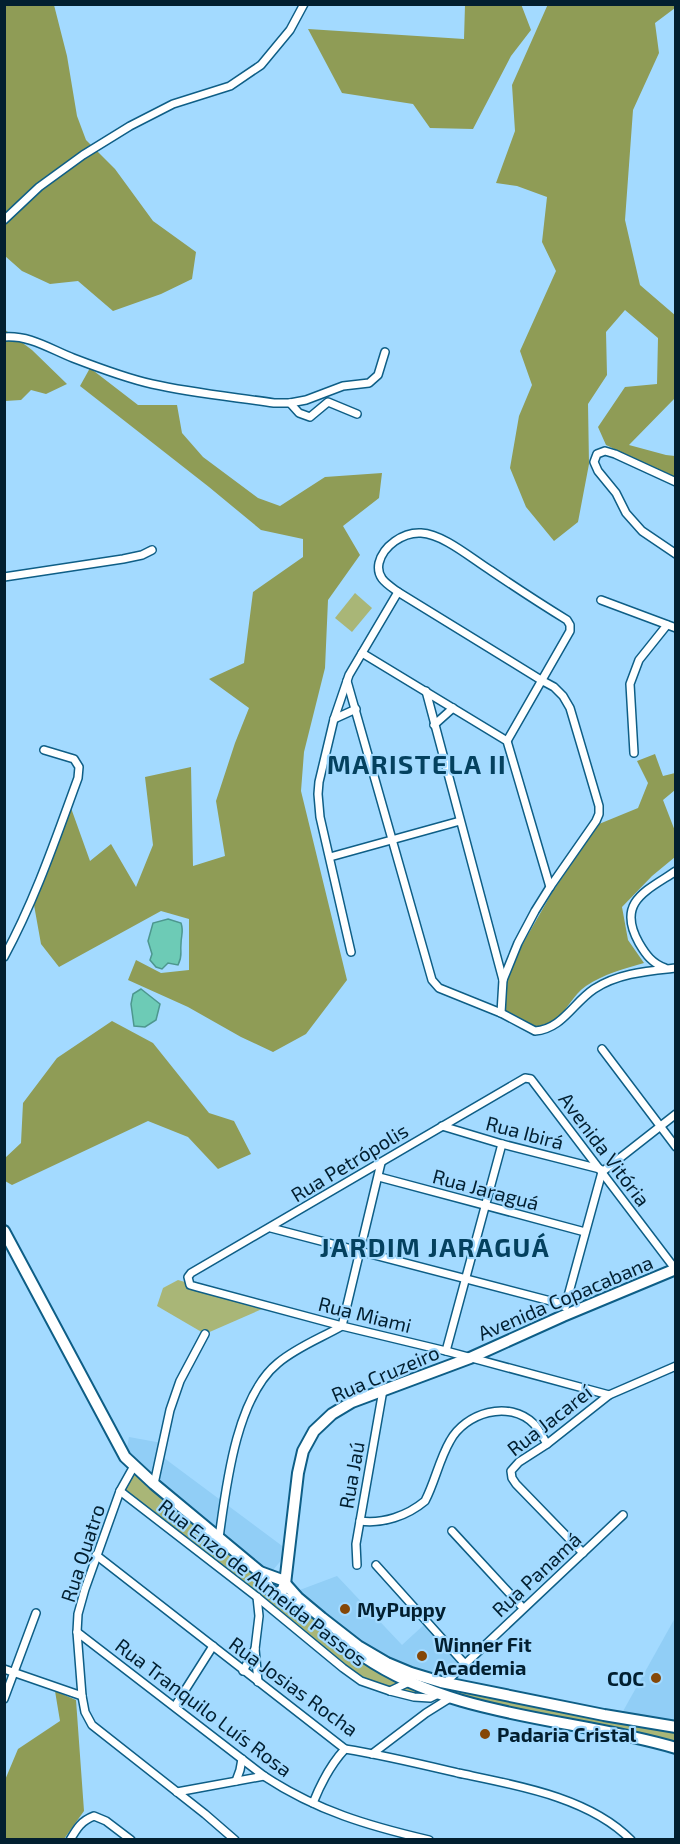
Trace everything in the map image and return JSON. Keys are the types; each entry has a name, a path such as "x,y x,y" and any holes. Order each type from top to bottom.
{"main road":[{"path":"4,1231 122,1453 153,1484 260,1572 272,1586 356,1651 381,1668 450,1698 474,1705 613,1732 675,1748"},
{"name":"Avenida Copacabana","path":"470,1358 565,1310 675,1269"},
{"name":"Rua Cruzeiro","path":"285,1584 298,1473 303,1451 314,1431 332,1414 352,1402 470,1358"},
{"path":"272,1586 287,1565"},
{"path":"272,1586 282,1591 285,1584 298,1598 358,1646 387,1663 411,1673 445,1683 675,1727"},
{"path":"450,1698 473,1688"},
{"path":"515,1713 516,1704 528,1699"}],"street":[{"path":"4,220 39,187 83,155 130,126 173,104 230,86 261,65 290,30 304,4"},
{"path":"4,337 34,340 65,355 152,384 274,403 306,400 343,387 369,383 378,375 385,351"},
{"path":"290,403 299,413 310,417 328,402 357,414"},
{"path":"675,482 605,451 597,454 594,462 598,471 616,493 626,513 642,531 675,554"},
{"path":"501,1013 503,980 518,943 550,887 596,821 599,806 570,708 554,687 542,680 398,592 383,581 378,568 380,559 396,540 420,533 444,540 567,620 570,625 570,631 542,680 507,741"},
{"path":"4,577 123,559 142,555 152,550"},
{"path":"351,952 320,817 318,794 334,719 351,670 398,592"},
{"path":"601,600 675,628"},
{"path":"634,753 630,684 639,660 667,625"},
{"path":"362,653 507,741 550,887"},
{"path":"347,681 432,980 439,988 446,993 501,1013 535,1031 550,1028 594,989 609,981 672,968"},
{"path":"426,692 503,980"},
{"path":"434,725 453,708"},
{"path":"334,719 356,709"},
{"path":"4,957 17,934 41,876 78,778 78,767 74,759 44,750"},
{"path":"330,857 460,821"},
{"path":"672,968 656,965 647,956 633,931 630,916 632,904 640,895 675,871"},
{"path":"603,1049 675,1147"},
{"name":"Rua Petrópolis","path":"188,1276 442,1126 529,1078"},
{"name":"Avenida Vitória","path":"529,1078 675,1269"},
{"path":"271,1228 466,1279 565,1310 601,1170 675,1114"},
{"name":"Rua Ibirá","path":"442,1126 601,1170"},
{"path":"446,1351 502,1144"},
{"path":"219,1538 238,1434 262,1381 277,1363 342,1326 381,1163"},
{"name":"Rua Jaraguá","path":"379,1178 585,1232"},
{"name":"Rua Miami","path":"188,1276 190,1285 197,1287 609,1395"},
{"path":"153,1484 170,1410 180,1381 205,1334"},
{"path":"609,1395 675,1366"},
{"name":"Rua Jaú","path":"357,1565 356,1544 383,1390"},
{"name":"Rua Jacareí","path":"583,1553 516,1485 511,1471 514,1466 547,1444 609,1395"},
{"path":"360,1521 374,1523 386,1521 417,1508 425,1502 450,1439 469,1419 498,1411 518,1414 533,1423 547,1444"},
{"name":"Rua Quatro","path":"134,1466 120,1491 96,1555 78,1614 77,1632 82,1696 88,1720 92,1725 177,1792"},
{"name":"Rua Enzo de Almeida Passos","path":"120,1491 361,1681 390,1691 424,1698 438,1694"},
{"name":"Rua Panamá","path":"445,1683 623,1515"},
{"path":"452,1531 524,1608"},
{"name":"Rua Josias Rocha","path":"96,1555 345,1749 523,1787 595,1813 621,1829 632,1839"},
{"path":"376,1565 464,1663"},
{"path":"257,1598 259,1616 255,1649 258,1682"},
{"path":"259,1616 266,1610 272,1610"},
{"path":"4,1699 36,1613"},
{"name":"Rua Tranquilo Luís Rosa","path":"77,1632 284,1789 342,1816 398,1836 429,1839"},
{"path":"175,1706 213,1646"},
{"path":"243,1671 255,1649"},
{"path":"4,1669 82,1696"},
{"path":"390,1691 409,1682"},
{"path":"424,1698 426,1713"},
{"path":"372,1754 426,1713 450,1698"},
{"path":"314,1803 320,1785 331,1766 345,1749"},
{"path":"236,1781 242,1758"},
{"path":"177,1792 264,1776"},
{"path":"177,1792 235,1839"},
{"path":"70,1839 84,1820 94,1816 106,1821 131,1839"},
{"path":"223,1830 228,1839"}],"shaded area":[{"path":"521,4 531,30 511,56 473,129 430,128 413,104 342,93 308,29 464,39 465,5"},
{"path":"548,4 676,5 655,23 659,53 633,110 625,220 640,285 676,316 675,398 629,445 675,456 675,478 606,445 598,427 625,387 657,384 658,338 625,310 606,332 607,375 588,404 589,464 578,522 554,541 526,507 510,468 519,416 532,385 520,351 556,271 542,242 547,197 517,186 496,183 515,131 512,85"},
{"path":"5,5 54,5 67,56 77,116 86,140 115,169 153,221 196,252 192,279 161,294 113,311 78,281 50,284 22,271 5,256"},
{"path":"4,329 32,350 67,384 46,394 31,390 21,400 5,401"},
{"path":"90,368 138,405 177,405 182,433 203,457 258,498 280,506 325,477 382,473 379,498 343,526 360,555 328,600 325,668 304,752 301,791 347,980 306,1034 273,1052 188,1007 128,980 136,960 161,973 189,970 189,919 161,911 59,967 41,944 34,905 71,808 90,861 111,844 136,887 153,845 145,777 191,767 193,866 225,856 216,801 249,708 209,679 244,663 253,592 303,557 303,539 261,530 80,386"},
{"path":"355,593 372,608 352,632 335,618"},
{"path":"655,754 663,776 675,773 675,790 663,800 675,831 675,857 652,876 622,907 628,940 644,963 614,972 586,986 557,1018 550,1023 535,1027 505,1011 507,982 522,945 553,891 599,824 638,808 648,783 637,761"},
{"path":"168,919 181,923 181,957 178,965 168,963 162,969 156,967 150,960 152,954 148,941 153,923"},
{"path":"141,989 160,1004 156,1020 145,1027 134,1026 131,1004 133,994"},
{"path":"112,1021 153,1043 209,1113 234,1121 251,1154 218,1169 188,1137 148,1121 12,1185 5,1181 5,1158 21,1143 23,1103 57,1058"},
{"path":"178,1280 269,1306 205,1334 157,1306 163,1288"},
{"path":"129,1437 162,1443 160,1455 289,1551 268,1576 125,1457"},
{"path":"134,1468 285,1597 382,1668 438,1688 675,1733 675,1751 599,1732 427,1699 362,1680 123,1490"},
{"path":"337,1576 402,1645 427,1622 464,1663 438,1688 382,1668 318,1623 289,1594"},
{"path":"675,1618 675,1733 617,1722"},
{"path":"55,1691 76,1700 84,1811 64,1839 5,1839 5,1780 18,1749 60,1721"}],"place":[{"name":"MyPuppy","path":"345,1609"},
{"name":"Winner Fit Academia","path":"422,1656"},
{"name":"COC","path":"656,1678"},
{"name":"Padaria Cristal","path":"485,1734"}],"district":[{"name":"MARISTELA II","path":"417,763"},
{"name":"JARDIM JARAGUÁ","path":"435,1246"}]}
